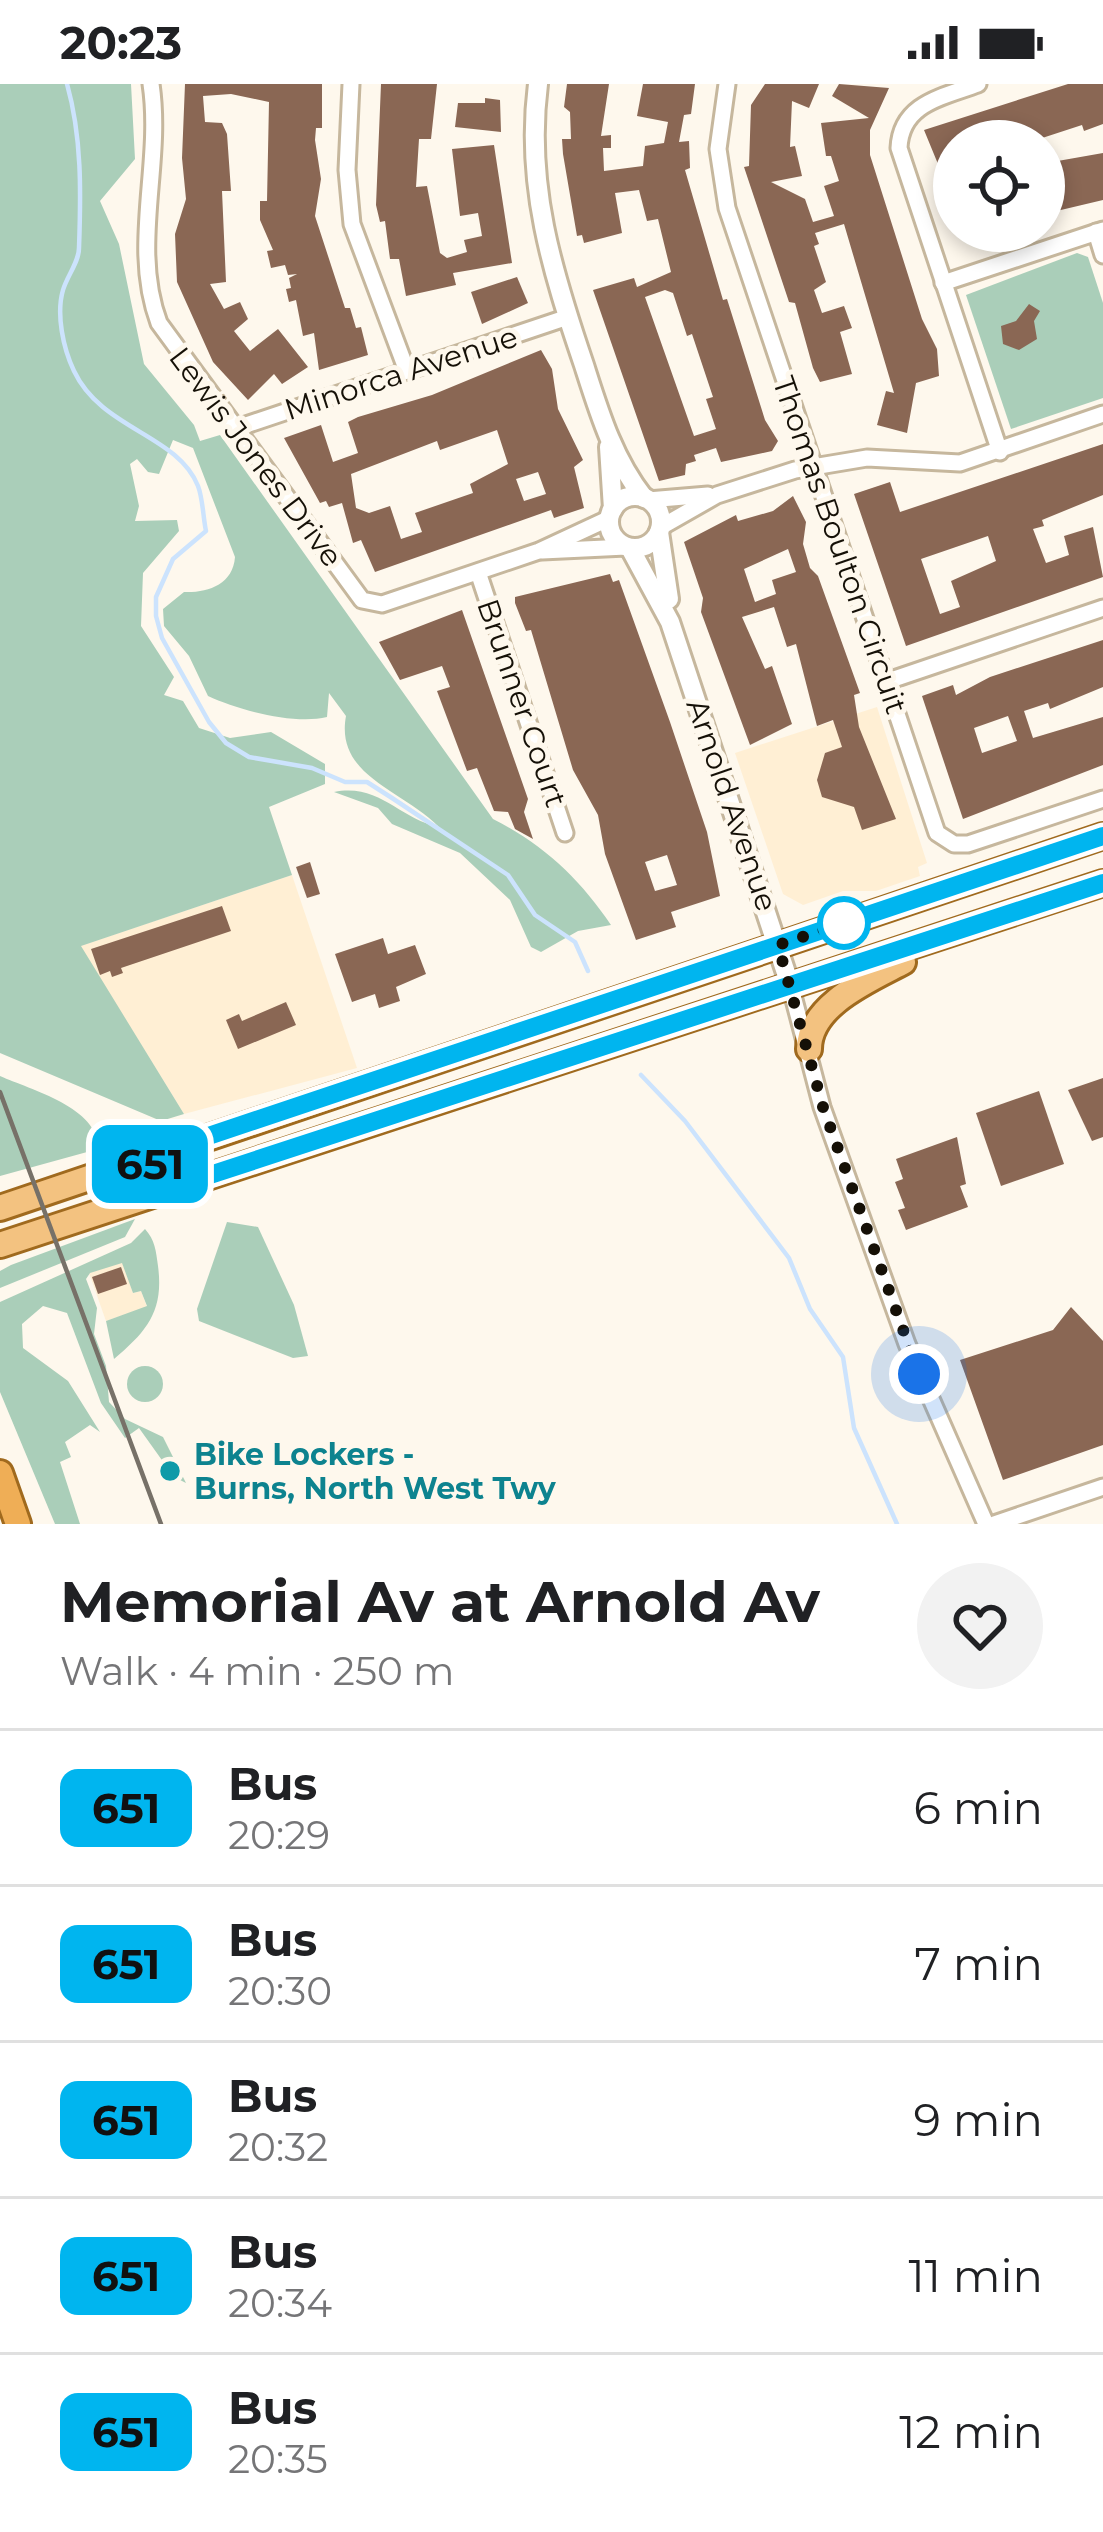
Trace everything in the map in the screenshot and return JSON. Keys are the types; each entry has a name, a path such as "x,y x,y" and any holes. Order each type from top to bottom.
{"highway":[{"path":"0,1473 18,1524"}],"main road":[{"path":"0,1208 1103,836"},
{"path":"4,1249 1103,883"},
{"path":"809,1049 811,1030 823,1013 928,942"}],"street":[{"name":"Lewis Jones Drive","path":"151,84 154,148 149,289 167,338 362,600 374,606 478,572"},
{"path":"351,84 347,170 352,224 407,371"},
{"path":"538,84 537,198 568,317 610,442 658,510 660,529"},
{"name":"Thomas Boulton Circuit","path":"727,84 719,129 722,189 934,827 947,842 968,844 1103,799"},
{"path":"978,84 921,106 904,124 899,140 1000,452"},
{"path":"944,284 1099,231 1103,255"},
{"name":"Minorca Avenue","path":"234,429 568,317"},
{"path":"478,572 539,551 611,514 626,498 716,495 813,466 867,458 949,464 1000,452 1103,414"},
{"path":"610,442 613,535 628,547"},
{"path":"539,551 648,545 660,529 716,495"},
{"name":"Arnold Avenue","path":"660,529 670,622"},
{"name":"Arnold Avenue","path":"628,547 670,622 791,988"},
{"name":"Brunner Court","path":"478,572 566,833"},
{"path":"885,682 1103,608"},
{"path":"791,988 823,1107 907,1344 990,1524 1103,1487"}],"shaded area":[{"path":"877,707 927,863 918,867 920,876 876,891 843,891 803,905 783,894 735,753"},
{"path":"292,875 357,1068 184,1114 80,946"},
{"path":"122,1262 133,1293 141,1291 147,1307 106,1321 89,1273"}],"green space":[{"path":"0,84 131,84 135,159 100,201 119,244 144,364 194,425 200,441 220,435 493,819 559,864 611,925 578,931 541,952 531,947 510,900 460,853 392,824 378,808 334,792 377,797 439,827 361,767 345,736 346,716 329,693 327,717 314,719 266,715 208,696 189,656 164,626 163,609 184,592 210,589 224,581 235,557 193,448 173,440 159,474 148,472 137,459 130,464 139,506 135,521 177,520 179,531 143,573 141,626 174,677 164,695 183,701 199,728 230,738 271,732 325,764 325,784 269,807 292,875 81,946 184,1114 161,1121 0,1053"},
{"path":"1077,253 1088,257 1103,303 1103,398 1011,429 966,295"},
{"path":"0,1076 76,1111 95,1134 98,1149 0,1176"},
{"path":"135,1219 125,1237 0,1288 0,1271 11,1265"},
{"path":"227,1222 258,1227 294,1305 308,1356 293,1358 199,1321 197,1309"},
{"path":"145,1229 155,1246 159,1282 151,1319 114,1359 106,1321 147,1306 141,1291 133,1293 122,1263 90,1273 86,1279 97,1308 94,1334 106,1366 109,1402 125,1419 163,1437 186,1483 174,1477 139,1428 125,1438 101,1403 67,1313 43,1306 22,1324 23,1348 68,1381 100,1432 90,1425 65,1442 71,1457 60,1462 80,1524 55,1524 0,1392 0,1302 131,1243"},
{"path":"145,1366 158,1371 163,1384 158,1397 145,1402 132,1397 127,1384 132,1371"}],"building":[{"path":"185,84 322,84 322,128 316,128 315,140 321,179 315,216 345,308 350,308 356,328 361,327 368,355 319,370 314,333 303,336 296,300 289,302 286,289 291,288 289,278 297,274 288,275 285,265 271,268 267,251 273,250 260,220 260,201 267,201 269,102 231,94 203,96 205,122 222,123 227,134 231,191 222,191 226,282 210,284 224,309 240,302 248,319 234,331 250,351 278,329 308,367 282,384 274,374 248,400 213,362 177,282 175,234 186,199 182,158"},
{"path":"381,84 437,84 431,139 419,139 416,187 427,186 440,253 447,258 467,252 464,240 482,236 478,213 460,216 452,149 494,145 512,263 453,273 456,285 406,296 399,259 390,259 385,221 380,222 376,205"},
{"path":"567,84 609,84 601,136 611,135 611,148 603,148 604,171 643,166 645,146 664,143 668,122 637,116 643,84 695,84 691,114 684,115 679,142 689,141 690,168 685,170 723,300 727,299 765,420 778,441 772,451 721,462 716,448 694,455 696,461 686,464 685,475 659,481 593,290 634,278 637,287 671,272 658,219 647,221 639,190 615,193 622,233 584,243 582,235 577,236 563,154 562,139 571,139 570,112 564,107","holes":["665,290 673,293 713,397 706,399 716,429 694,436 645,297"]},
{"path":"765,84 819,84 809,108 792,101 790,147 795,146 802,176 771,182 805,199 813,222 834,216 824,186 839,181 831,156 826,156 821,123 869,118 832,96 839,84 889,88 870,130 870,155 922,319 937,349 939,376 916,383 907,433 877,425 886,391 894,393 844,224 815,233 819,244 814,246 826,282 814,290 822,313 844,306 852,328 840,332 852,374 820,382 813,368 795,303 789,302 744,167 749,166 751,105"},
{"path":"1068,84 1103,84 1103,124 1084,131 1082,125 1065,131 1065,120 955,120"},
{"path":"485,98 500,100 501,132 455,127 458,103 485,103"},
{"path":"933,127 933,152 924,130"},
{"path":"1103,153 1103,200 1065,209 1065,160"},
{"path":"517,277 528,303 482,324 471,292"},
{"path":"1029,304 1040,311 1034,321 1037,339 1019,350 1003,344 1001,326 1016,321"},
{"path":"541,350 552,369 558,409 583,460 574,467 584,508 554,518 551,510 375,572 361,540 353,543 342,503 329,507 326,501 320,503 284,438 321,425 333,462 358,453 348,422 432,395","holes":["497,430 508,464 470,484 473,493 415,513 422,532 401,539 390,506 369,513 356,508 351,474 437,441 440,450","538,472 546,494 524,501 516,479"]},
{"path":"1103,444 1103,495 1042,520 1044,526 1033,529 1046,563 1069,555 1064,536 1093,527 1103,577 906,646 854,494 890,482 900,512","holes":["988,536 996,561 951,581 960,607 940,614 921,559"]},
{"path":"793,496 806,522 803,544 810,568 818,576 860,693 854,695 859,727 896,819 862,830 854,807 822,797 817,780 825,753 842,747 833,720 817,726 796,644 787,647 774,607 742,617 765,669 772,666 792,724 750,745 701,612 703,598 684,542 736,515 738,521 773,511","holes":["788,549 796,572 772,580 776,594 755,602 744,569"]},
{"path":"610,574 613,582 619,580 707,832 720,896 671,912 676,927 636,940 605,854 598,815 573,770 531,630 526,631 515,597","holes":["667,855 677,885 655,891 645,862"]},
{"path":"462,610 528,799 524,812 533,839 515,829 508,812 494,811 477,768 467,771 437,691 450,687 442,666 400,680 379,642"},
{"path":"1103,640 1103,687 1050,709 1048,703 1024,711 1033,738 1103,717 1103,765 963,819 922,696 953,685 956,695 990,677","holes":["1008,716 1017,741 982,753 974,728"]},
{"path":"310,862 320,894 307,898 296,867"},
{"path":"222,906 231,931 121,968 123,973 112,977 110,971 100,975 91,949"},
{"path":"383,938 388,954 415,945 426,974 396,987 400,1001 379,1008 375,994 352,1002 335,954"},
{"path":"286,1002 296,1025 238,1049 226,1020 239,1014 242,1021"},
{"path":"1103,1078 1103,1137 1092,1141 1068,1090"},
{"path":"1039,1091 1064,1164 1001,1186 976,1113"},
{"path":"957,1137 966,1184 960,1186 968,1207 906,1230 898,1210 905,1208 895,1182 903,1179 896,1159"},
{"path":"121,1267 127,1284 98,1294 92,1277"},
{"path":"1071,1307 1103,1341 1103,1445 1003,1480 960,1360 1053,1330"}],"waterway":[{"path":"67,84 78,145 80,207 78,253 61,299 64,342 87,391 102,407 174,454 198,486 206,531 173,559 156,597 156,616 162,638 209,722 226,743 249,757 312,768 345,782 367,782 392,798 508,875 535,915 575,942 588,971"},
{"path":"641,1075 685,1121 789,1258 810,1309 843,1357 854,1428 897,1524"}],"railway":[{"path":"0,1092 161,1524"}],"bus line":[{"name":"651","path":"1103,836 146,1157 164,1190 669,1029 1103,883"}],"place":[{"name":"Bike Lockers - Burns, North West Twy","path":"170,1471"}],"route":[{"path":"844,923 778,945 823,1107 919,1374"}]}
